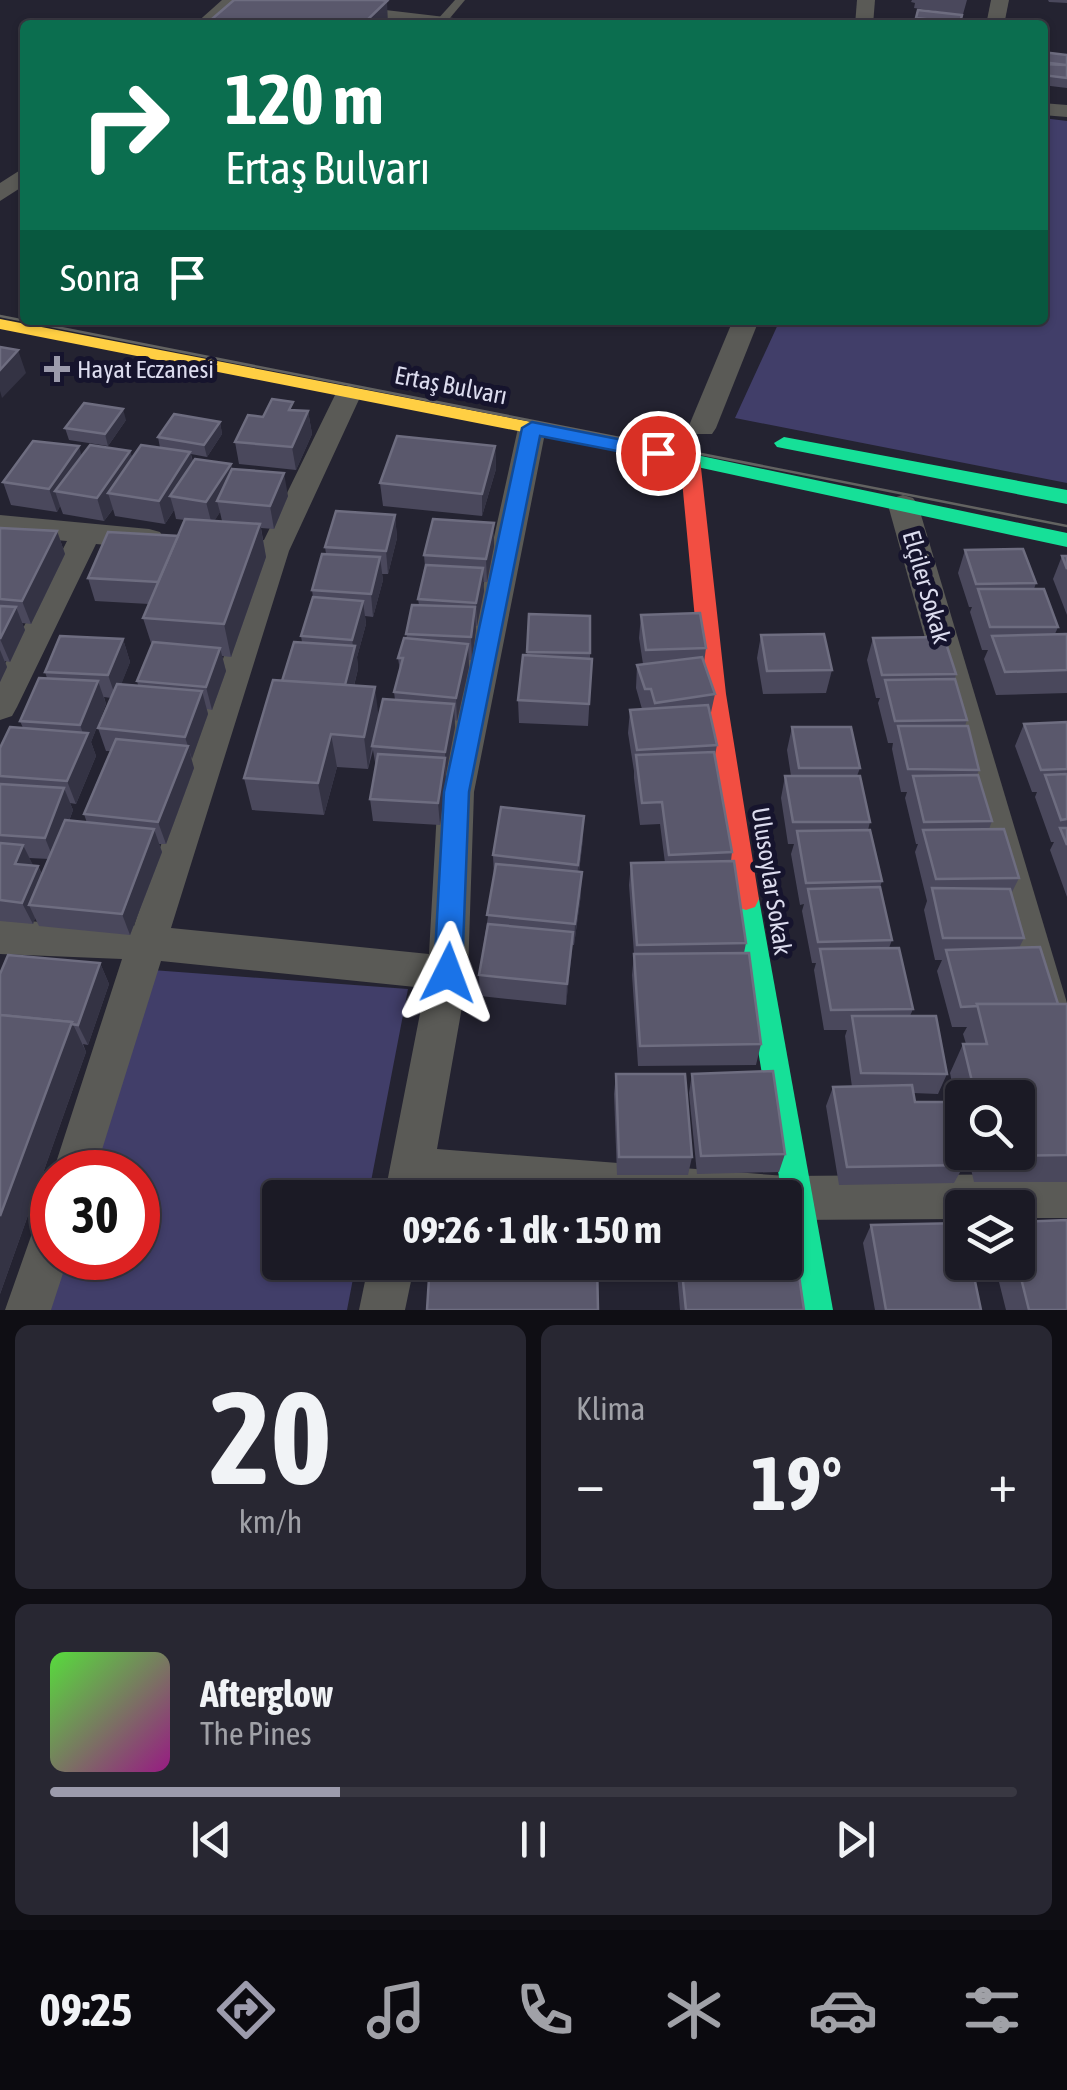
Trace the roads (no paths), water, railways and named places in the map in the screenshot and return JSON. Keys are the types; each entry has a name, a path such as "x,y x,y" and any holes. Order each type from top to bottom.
{"main road":[{"name":"Ertaş Bulvarı","path":"0,324 690,459 1067,540"},
{"path":"760,439 1067,497"},
{"name":"Ulusoylar Sokak","path":"690,459 714,692 788,1180"},
{"name":"Ulusoylar Sokak","path":"802,1244 818,1310"}],"street":[{"path":"209,20 233,0"},
{"path":"326,9 409,20"},
{"path":"0,194 20,178"},
{"path":"703,428 744,325"},
{"path":"80,1150 274,551 348,394"},
{"path":"410,1180 448,973 456,792 532,428"},
{"name":"Elçiler Sokak","path":"903,505 1067,1072"},
{"path":"0,525 180,542"},
{"path":"0,707 87,532"},
{"path":"218,545 274,551"},
{"path":"0,937 146,943 448,973"},
{"path":"802,1198 1067,1196"},
{"path":"28,1310 38,1280"},
{"path":"382,1310 388,1280"}],"lane":[{"path":"442,20 460,0"}],"tram line":[{"path":"0,316 20,320"},
{"path":"46,325 1067,526"}],"place":[{"name":"Hayat Eczanesi","path":"57,369"}]}
